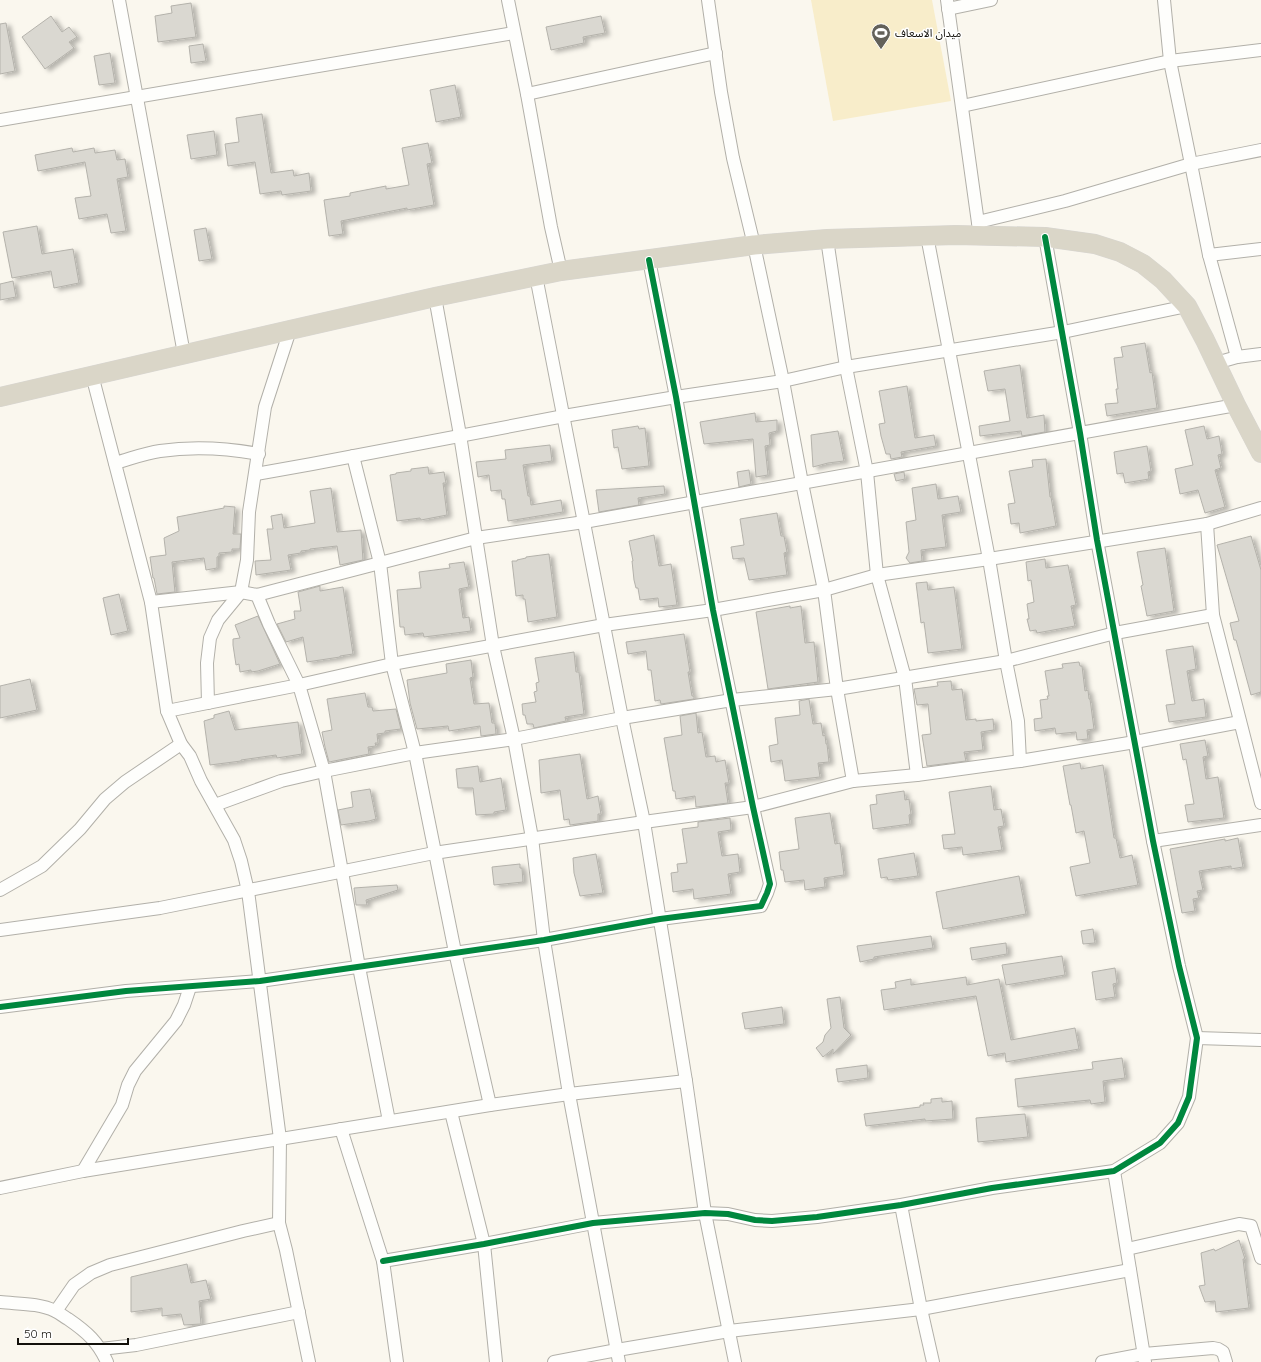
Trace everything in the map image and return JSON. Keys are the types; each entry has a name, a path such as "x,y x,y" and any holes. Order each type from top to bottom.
{"highway":[{"path":"0,397 435,297 561,271 754,245 827,239 927,236 979,228 1095,244 1120,252 1143,264 1163,280 1187,306 1261,453"}],"street":[{"path":"120,0 184,354"},
{"path":"508,0 551,227 561,271"},
{"path":"708,0 721,92 733,158 754,245 783,381 824,590 853,782"},
{"path":"991,0 948,4 979,228 1190,164 1261,150"},
{"path":"1164,0 1170,61 1190,164 1209,255 1236,357"},
{"path":"0,120 514,33"},
{"path":"962,106 1170,61 1261,50"},
{"path":"527,94 716,52"},
{"path":"927,236 989,559 1006,661 1018,721 1020,761"},
{"path":"383,1261 484,1244 593,1223 705,1213 728,1214 755,1220 772,1221 817,1217 901,1205 992,1188 1114,1170 1160,1143 1178,1122 1189,1097 1198,1038 1179,966 1153,842 1097,540 1063,332 1045,237"},
{"path":"827,239 846,367 867,472 877,575 905,678 917,775"},
{"path":"1209,255 1261,249"},
{"path":"0,1007 126,991 260,981 544,940 660,919 761,906 768,893 770,884 713,610 676,397 649,260"},
{"path":"536,276 622,718 644,822 686,1080 705,1213 735,1362"},
{"path":"435,297 460,435 492,646 514,739 532,838 544,940 569,1094 619,1362"},
{"path":"256,474 564,416 783,381 846,367 1063,332 1187,306"},
{"path":"208,703 206,663 210,638 218,620 241,592 247,560 249,512 266,406 290,330"},
{"path":"1216,363 1236,357 1261,354"},
{"path":"92,376 151,602 167,711 181,744 190,756 201,781 234,840 242,861 248,891 280,1139 279,1223 309,1362"},
{"path":"151,602 241,592 257,595 476,538 584,522 1236,405"},
{"path":"115,463 159,451 193,447 233,449 258,454"},
{"path":"353,456 380,563 392,664 415,753 455,952 490,1105"},
{"path":"167,711 298,685 392,664 604,625 713,610 824,590 877,575 989,559 1097,540 1207,524 1261,508"},
{"path":"1207,524 1213,615 1261,803"},
{"path":"257,595 298,685 324,771 359,967 389,1121"},
{"path":"215,805 280,781 415,753 514,739 622,718 732,700 838,689 1006,661 1115,633 1213,615"},
{"path":"0,930 160,908 434,853 753,807 853,782 1020,761 1135,742 1240,722"},
{"path":"0,890 42,866 80,829 105,799 125,782 181,744"},
{"path":"1153,842 1261,825"},
{"path":"83,1171 122,1105 128,1085 135,1071 176,1021 184,1005 190,986"},
{"path":"1198,1038 1261,1040"},
{"path":"0,1188 83,1171 490,1105 686,1080"},
{"path":"451,1112 484,1244 496,1362"},
{"path":"341,1129 383,1261 397,1362"},
{"path":"1114,1170 1144,1358"},
{"path":"901,1205 933,1362"},
{"path":"56,1311 74,1285 91,1273 110,1265 279,1223"},
{"path":"1127,1249 1239,1224 1251,1226 1261,1258"},
{"path":"554,1362 729,1331 921,1309 1130,1270"},
{"path":"0,1302 39,1306 56,1311 92,1337 101,1349 107,1362"},
{"path":"101,1349 136,1345 299,1312"},
{"path":"1102,1362 1144,1358 1213,1348 1223,1352 1226,1362"}],"shaded area":[{"name":"ميدان الاسعاف","path":"811,0 932,0 951,101 833,121"}],"building":[{"path":"191,3 196,37 158,42 155,16 172,13 171,6"},
{"path":"51,16 62,32 69,27 77,37 69,42 74,48 45,69 22,37"},
{"path":"601,16 605,33 583,37 584,43 551,50 546,27"},
{"path":"6,23 15,71 0,74 0,24"},
{"path":"203,44 206,61 191,63 189,46"},
{"path":"110,53 115,83 99,85 94,56"},
{"path":"455,85 461,117 436,122 430,90"},
{"path":"262,114 271,173 293,170 294,176 309,173 311,191 282,195 281,191 260,194 255,162 228,166 225,144 239,142 236,118"},
{"path":"214,131 217,155 191,159 187,135"},
{"path":"428,143 432,163 427,164 434,205 407,210 407,208 341,221 343,234 329,236 324,200 350,196 350,193 386,186 386,189 409,185 402,148"},
{"path":"72,148 73,152 94,148 95,153 115,150 117,160 125,159 128,177 117,179 126,231 111,233 107,214 79,219 75,198 91,196 85,162 38,171 35,155"},
{"path":"37,226 42,254 73,249 79,283 54,288 51,271 12,278 3,232"},
{"path":"206,228 212,259 199,261 194,230"},
{"path":"13,281 16,297 0,300 0,284"},
{"path":"1145,343 1150,373 1152,372 1157,408 1107,416 1105,404 1118,403 1116,389 1118,389 1114,358 1123,357 1121,347"},
{"path":"1020,365 1027,418 1044,415 1045,432 1022,436 1021,431 980,436 979,426 1010,421 1005,389 988,391 984,371"},
{"path":"907,386 915,438 934,435 936,446 901,452 902,457 891,459 890,454 886,454 881,436 879,424 885,423 879,391"},
{"path":"755,413 756,422 777,420 777,431 769,433 770,445 765,446 768,475 756,477 753,439 704,444 700,422"},
{"path":"638,426 639,429 645,428 649,466 622,469 618,447 614,448 612,430"},
{"path":"1204,426 1207,439 1219,436 1222,454 1218,455 1221,468 1215,470 1225,507 1205,513 1198,490 1180,494 1175,469 1193,465 1185,430"},
{"path":"838,431 844,461 813,467 811,435"},
{"path":"550,445 552,461 523,465 528,496 530,496 531,505 561,500 563,512 508,521 505,499 502,499 501,490 491,491 489,475 478,477 476,462 506,459 505,450"},
{"path":"1147,446 1151,471 1148,472 1149,479 1125,483 1123,473 1117,474 1114,452"},
{"path":"1046,459 1050,497 1056,526 1020,533 1019,523 1011,524 1008,504 1015,503 1009,471 1033,467 1032,460"},
{"path":"428,467 429,474 444,472 446,483 443,483 447,515 421,520 420,518 397,521 390,475 411,471 411,469"},
{"path":"749,470 751,484 739,487 737,472"},
{"path":"904,472 905,479 896,481 894,474"},
{"path":"936,484 938,499 958,496 961,512 942,515 946,547 921,550 922,561 910,563 906,558 909,552 906,522 916,520 912,488"},
{"path":"664,486 665,494 638,498 639,505 599,512 596,490"},
{"path":"331,488 337,532 361,530 363,560 340,565 337,546 310,549 301,551 301,553 288,555 291,570 256,575 255,561 271,560 267,529 273,529 271,516 282,514 284,528 315,523 310,491"},
{"path":"224,506 235,507 233,534 241,534 240,549 232,549 232,552 219,553 219,556 217,557 217,568 206,570 204,558 172,562 175,592 157,594 150,557 166,555 164,538 179,531 177,517 224,508"},
{"path":"777,513 781,536 784,536 787,552 784,553 787,575 749,580 744,558 733,559 731,547 744,545 740,519"},
{"path":"654,535 659,566 671,564 677,605 659,607 658,598 640,600 638,588 636,588 629,541"},
{"path":"1251,536 1261,570 1261,692 1251,695 1230,623 1239,621 1217,545"},
{"path":"1165,548 1174,611 1147,616 1141,586 1143,585 1137,552"},
{"path":"549,554 557,617 528,622 525,599 523,599 523,595 516,596 512,561 517,561 526,557"},
{"path":"1045,559 1046,568 1068,565 1076,605 1071,606 1075,626 1037,633 1036,630 1030,631 1027,619 1029,619 1027,604 1034,602 1031,580 1028,581 1026,562"},
{"path":"464,562 469,587 459,589 463,618 469,617 471,631 424,637 423,633 405,635 404,627 400,627 397,590 421,588 419,572 450,568 449,564"},
{"path":"927,582 928,590 954,587 962,649 928,653 924,622 921,623 916,583"},
{"path":"320,586 320,591 343,587 353,654 307,662 303,637 286,642 277,624 295,619 294,611 301,611 298,592"},
{"path":"119,594 128,631 111,635 103,598"},
{"path":"790,606 790,608 801,606 805,643 814,642 818,682 768,689 756,612"},
{"path":"258,616 280,664 258,671 251,672 251,670 240,672 239,664 236,665 233,645 233,639 240,638 235,625"},
{"path":"684,634 690,672 688,672 692,696 694,696 694,699 661,704 660,700 655,701 651,670 648,670 646,651 628,654 626,642"},
{"path":"1193,646 1196,669 1187,671 1192,701 1204,699 1206,717 1169,722 1166,705 1175,704 1166,650"},
{"path":"574,652 576,672 579,672 584,714 565,717 566,721 534,728 533,724 527,724 525,715 523,715 522,704 536,702 534,692 537,691 536,683 539,682 535,658"},
{"path":"471,660 473,677 470,678 474,704 489,703 492,723 495,723 496,734 481,736 480,726 449,731 448,726 417,729 410,703 407,680 447,673 446,664"},
{"path":"1079,662 1080,666 1082,666 1085,691 1088,690 1094,729 1087,730 1088,739 1077,740 1076,732 1056,734 1055,728 1035,731 1034,719 1042,718 1040,700 1048,699 1047,696 1049,696 1045,671 1063,668 1062,664"},
{"path":"30,679 37,710 0,718 0,686"},
{"path":"951,681 952,690 962,689 966,720 976,719 976,721 993,719 994,730 981,732 983,750 964,752 966,761 927,766 922,735 931,734 928,704 917,705 914,689 938,686 937,682"},
{"path":"365,693 368,707 372,707 373,711 396,709 401,729 385,731 385,733 377,734 378,743 375,743 376,746 368,747 369,754 329,762 322,732 332,730 327,699"},
{"path":"809,699 813,724 821,723 823,736 825,735 829,762 818,763 820,777 785,781 782,760 771,762 769,746 778,744 775,718 800,715 799,701"},
{"path":"229,711 235,730 298,722 302,754 277,758 276,755 210,765 204,721 214,718 214,715"},
{"path":"696,713 698,733 702,732 706,757 715,756 716,762 725,760 729,783 725,783 728,803 696,807 695,796 676,799 675,791 673,791 664,738 682,735 680,716"},
{"path":"1205,740 1208,756 1203,757 1206,779 1218,777 1224,818 1188,822 1185,805 1194,804 1186,759 1183,760 1180,744"},
{"path":"580,754 587,799 598,796 601,814 598,814 598,821 570,825 569,819 564,820 560,790 541,793 539,760"},
{"path":"1080,763 1081,769 1103,765 1114,838 1116,838 1120,858 1132,855 1138,885 1076,896 1070,867 1090,863 1084,831 1076,833 1063,766"},
{"path":"478,766 480,782 501,778 506,810 494,812 494,814 476,815 473,788 458,788 456,769"},
{"path":"991,786 994,810 1001,809 1004,826 998,827 1002,850 963,855 962,847 944,849 942,835 955,834 949,792"},
{"path":"370,789 376,819 341,825 338,810 353,807 351,792"},
{"path":"904,791 905,800 909,799 911,814 909,815 910,824 873,829 870,805 877,804 876,795"},
{"path":"830,813 835,844 840,843 844,875 824,878 825,887 805,890 804,880 785,882 783,870 781,870 779,852 799,849 795,818"},
{"path":"730,818 731,830 718,832 722,856 738,854 740,872 728,874 731,894 694,899 693,889 673,892 671,873 678,872 677,864 687,863 682,829 698,827 698,822"},
{"path":"1238,838 1243,867 1231,869 1231,866 1199,871 1203,890 1197,891 1199,898 1193,899 1195,911 1182,913 1170,849"},
{"path":"914,853 918,876 888,880 887,877 881,878 878,859"},
{"path":"596,854 603,893 580,896 574,873 573,858"},
{"path":"520,864 520,868 522,868 523,882 494,885 492,867"},
{"path":"1019,876 1026,914 943,929 936,892"},
{"path":"397,885 398,890 366,900 367,905 356,905 354,888"},
{"path":"1093,929 1095,943 1083,944 1081,931"},
{"path":"931,936 933,948 874,957 874,959 860,962 857,946"},
{"path":"1006,943 1007,954 972,960 970,948"},
{"path":"1062,956 1065,975 1006,985 1002,965"},
{"path":"1115,968 1117,983 1113,984 1115,997 1096,1000 1092,972"},
{"path":"966,977 967,985 999,979 1011,1040 1075,1028 1079,1049 1006,1062 1005,1053 988,1056 976,996 884,1010 881,990 896,988 895,982 911,979 911,985"},
{"path":"840,997 844,1028 851,1035 833,1054 833,1049 823,1057 816,1048 823,1042 825,1035 831,1028 827,999"},
{"path":"782,1007 784,1024 745,1029 742,1013"},
{"path":"1122,1058 1125,1078 1103,1081 1105,1102 1091,1104 1090,1100 1018,1107 1015,1079 1093,1069 1092,1062"},
{"path":"867,1065 868,1078 838,1082 836,1069"},
{"path":"942,1098 942,1102 952,1101 953,1119 925,1121 925,1119 866,1126 864,1114 920,1107 920,1105 924,1105 923,1103 931,1103 931,1099"},
{"path":"1025,1114 1028,1137 978,1142 976,1118"},
{"path":"1239,1240 1245,1259 1243,1259 1249,1308 1216,1312 1215,1301 1205,1302 1199,1286 1205,1285 1201,1253 1214,1249 1215,1251"},
{"path":"187,1264 191,1283 206,1280 211,1299 199,1301 201,1324 184,1325 181,1314 162,1316 162,1308 131,1312 131,1277"}],"cycle path":[{"path":"383,1261 484,1244 593,1223 705,1213 728,1214 755,1220 772,1221 817,1217 901,1205 992,1188 1114,1171 1160,1143 1178,1123 1189,1097 1197,1038 1179,966 1153,841 1097,540 1080,433 1045,237"},
{"path":"0,1007 126,991 260,981 544,940 660,919 761,906 770,884 713,610 676,397 649,260"}],"place":[{"name":"ميدان الاسعاف","path":"881,50"}]}
